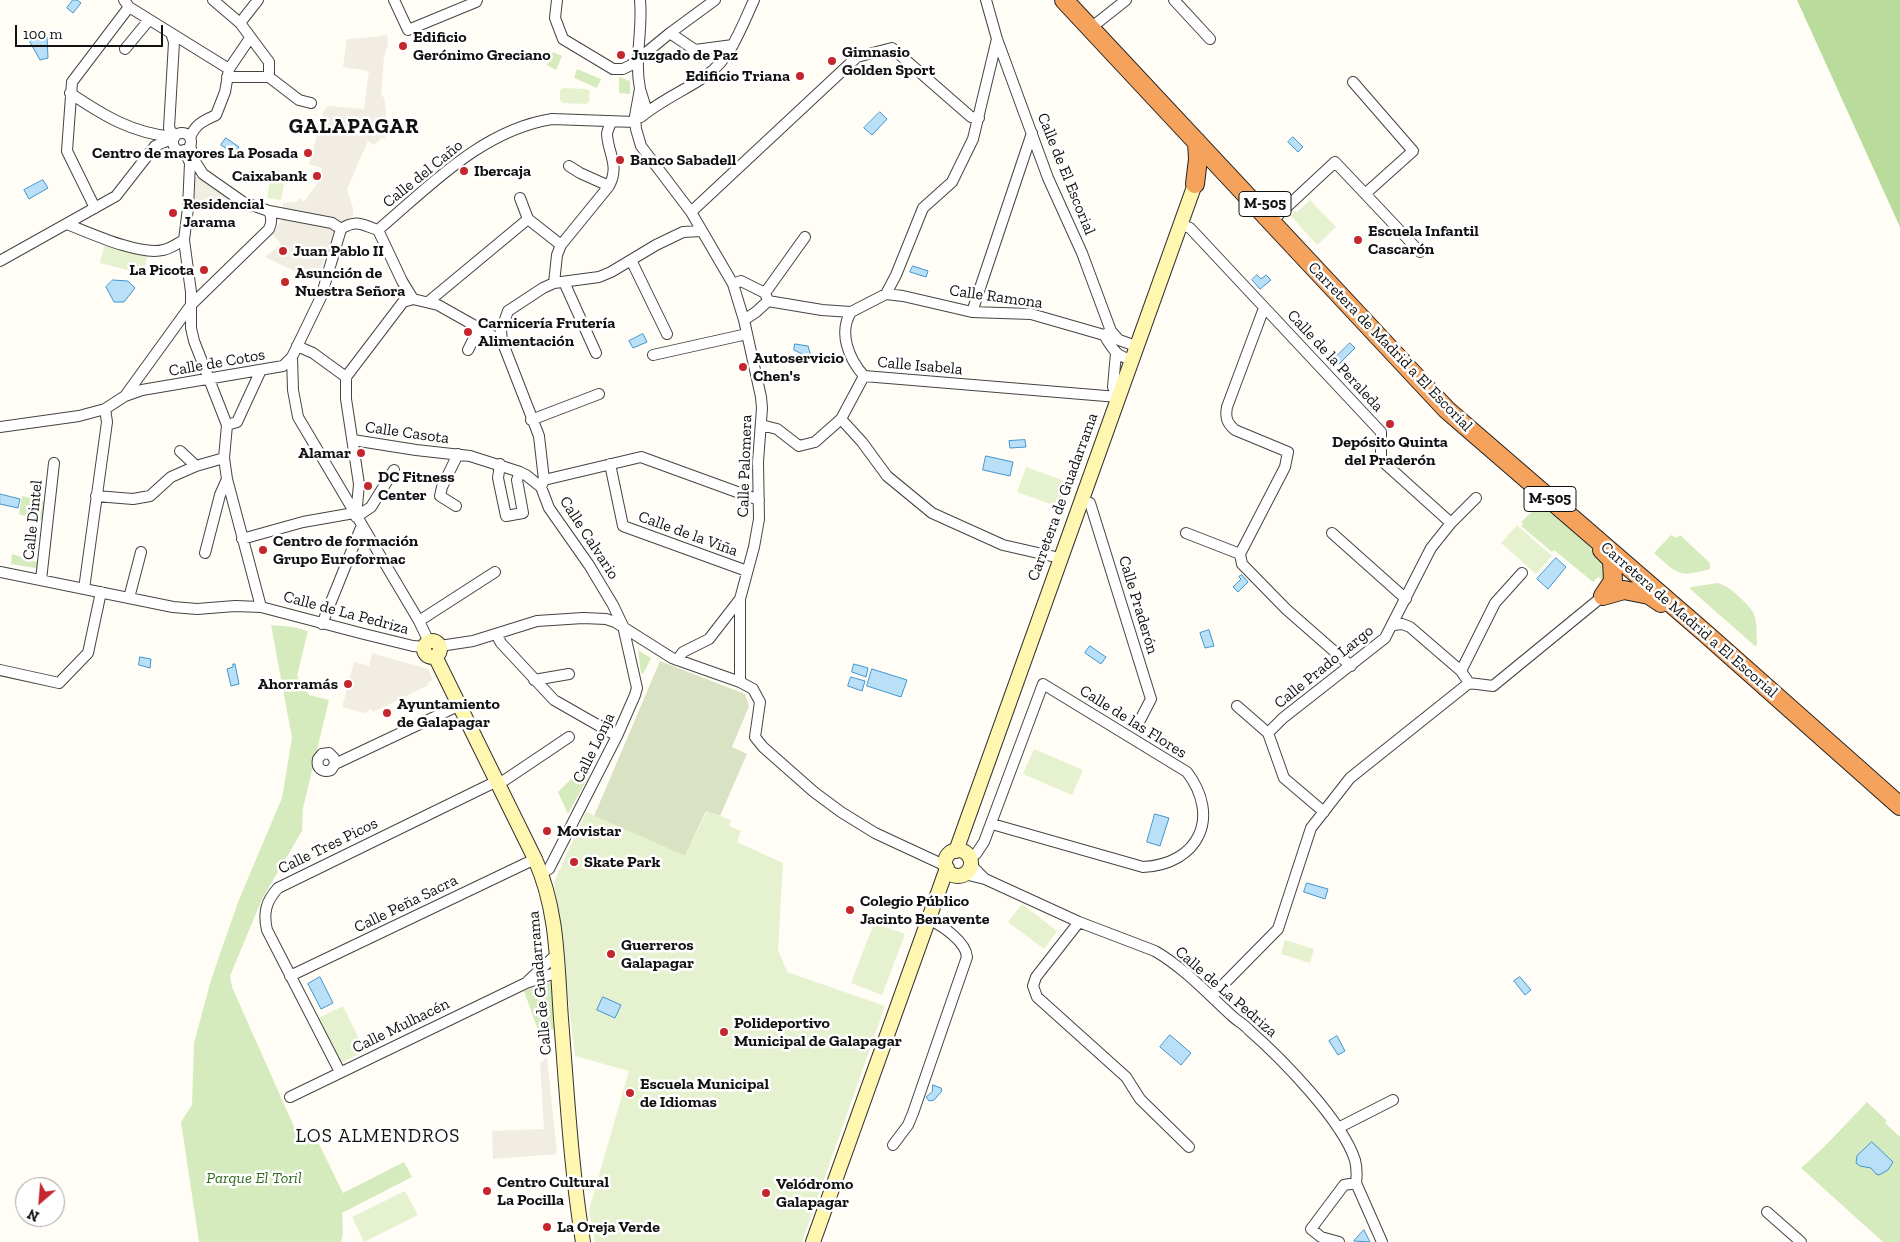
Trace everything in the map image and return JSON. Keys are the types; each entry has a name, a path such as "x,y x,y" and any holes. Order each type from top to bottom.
{"highway":[{"name":"Carretera de Madrid a El Escorial","path":"1064,0 1447,410 1705,633 1900,806"},
{"name":"Carretera de Madrid a El Escorial","path":"1076,0 1418,366 1457,405 1900,792"},
{"path":"1195,184 1198,159 1197,142"},
{"path":"1195,184 1209,171 1223,169"},
{"path":"1577,522 1612,560 1613,581 1603,596"},
{"path":"1603,596 1624,590 1649,595 1705,633"}],"main road":[{"name":"Carretera de Guadarrama","path":"813,1242 936,903 958,863 966,822 1195,184"},
{"name":"Calle de Guadarrama","path":"432,648 535,859 548,893 554,919 571,1134 583,1242"}],"street":[{"path":"213,0 240,24 269,62 270,77"},
{"path":"240,24 258,0"},
{"path":"394,0 408,30 477,0"},
{"path":"557,0 555,18 563,39 639,84 646,113"},
{"path":"640,0 639,84 635,122 641,146 691,212 733,284 748,334 653,355"},
{"path":"613,69 623,69 638,60 670,33 715,0"},
{"path":"635,122 646,113 708,75 719,65 733,45 754,0"},
{"name":"Calle de El Escorial","path":"986,0 997,39 1048,178 1089,270 1107,333"},
{"path":"1097,23 1126,0"},
{"path":"1174,0 1210,39"},
{"path":"95,208 66,151 70,93 72,82 127,3 228,73 270,77 299,100 312,103"},
{"path":"125,49 149,20"},
{"path":"171,33 174,42 170,128 175,147 188,144"},
{"path":"670,33 695,50 733,45"},
{"path":"250,38 228,73 225,92 216,115 198,123 193,128 188,144 190,178 184,240 192,305 191,328 194,341 227,425 224,458 227,479 261,606"},
{"path":"864,376 854,365 844,335 847,318 851,312 886,294 896,275 923,208 952,182 972,140 979,118 997,39"},
{"path":"691,212 857,57 892,48 971,117 979,118"},
{"path":"1353,82 1412,150 1365,194"},
{"path":"70,93 110,120 154,135 174,138"},
{"name":"Calle del Caño","path":"341,230 350,224 358,223 378,230 471,153 491,141 524,127 552,119 635,122"},
{"path":"596,353 559,283 557,255 561,245 609,186 613,178 614,162 607,134 610,122"},
{"path":"0,261 116,196 155,146 174,138 178,134 184,133 194,160 203,174 243,202 269,211 332,223 341,230"},
{"path":"972,312 1032,133"},
{"path":"1277,216 1335,162 1420,252"},
{"path":"569,166 609,186"},
{"path":"190,178 203,174"},
{"path":"520,198 528,219 561,245"},
{"path":"0,427 80,416 105,409 125,396 192,305 269,228 272,223 272,217 269,211"},
{"path":"428,302 528,219"},
{"path":"67,224 130,247 148,251 164,250 184,240"},
{"name":"Calle de la Peraleda","path":"1180,224 1190,228 1381,432 1380,460 1451,523"},
{"name":"Calle de Guadarrama","path":"341,230 321,297 292,357 293,390 298,417 419,621 432,648"},
{"path":"378,230 413,299"},
{"path":"502,340 501,331 508,311 559,283 599,278 656,245 684,232 702,231"},
{"path":"744,320 756,312 805,238"},
{"path":"631,260 667,334"},
{"path":"733,284 741,281 767,297 822,310 851,312"},
{"name":"Calle Ramona","path":"886,294 903,296 972,312 1031,314 1107,333"},
{"path":"322,624 357,518 359,484 346,399 346,377 403,302 413,299 428,302 502,340"},
{"path":"1264,308 1227,407 1226,416 1228,424 1235,430 1288,452 1285,467 1240,554 1242,564 1286,609 1351,666"},
{"path":"468,350 479,328"},
{"path":"1107,333 1134,352 1124,358 1116,353"},
{"path":"1107,333 1116,353 1113,387 1118,397"},
{"name":"Calle Palomera","path":"740,682 740,599 759,519 758,462 761,397 748,334"},
{"name":"Calle Calvario","path":"502,340 531,420 539,436 543,464 542,484 549,508 595,575 623,626"},
{"path":"297,346 313,353 346,377"},
{"name":"Calle de Cotos","path":"125,396 142,390 283,366 292,357"},
{"path":"227,425 237,422 261,370"},
{"name":"Calle Isabela","path":"761,425 777,429 799,446 815,442 841,419 864,376 1118,397"},
{"path":"531,420 599,394"},
{"path":"84,589 107,422 105,409"},
{"path":"841,419 862,442 886,476 932,513 1003,545 1060,558"},
{"name":"Calle Casota","path":"353,440 416,450 458,454 500,464 523,473 542,484"},
{"path":"180,451 196,466"},
{"name":"Calle Casota","path":"456,506 440,496 442,487 458,454"},
{"path":"542,484 641,457 759,500"},
{"path":"96,496 133,499 150,496 170,477 196,466 224,458"},
{"name":"Calle Dintel","path":"41,580 54,463"},
{"path":"500,464 498,478 506,516 523,513 518,480 523,473 543,464"},
{"name":"Calle de la Viña","path":"610,464 623,526 747,571"},
{"path":"242,539 303,522 357,518 371,507 394,470"},
{"path":"205,552 220,495 227,479"},
{"name":"Calle Prado Largo","path":"1268,733 1283,718 1385,638 1394,625 1432,548 1451,523 1476,498"},
{"name":"Calle Praderón","path":"1081,499 1090,502 1152,699 1138,724"},
{"path":"1186,533 1240,554"},
{"path":"1332,533 1406,599"},
{"path":"129,598 141,552"},
{"name":"Calle de La Pedriza","path":"0,572 186,608 261,606 322,624 413,646 432,648 473,641 537,621 580,618 606,619 623,626 647,643 677,660 740,682 753,689 759,699 759,712 754,734 756,740 814,792 859,825 927,856 958,863 985,879 1080,922 1155,951 1212,996 1289,1070 1319,1102 1338,1128 1354,1159 1357,1172 1356,1183 1382,1242"},
{"path":"419,621 495,572"},
{"path":"1461,671 1495,603 1522,573"},
{"path":"0,670 59,683 88,653 101,592"},
{"path":"1212,996 1278,929 1311,828 1350,778 1469,683 1493,686 1603,596"},
{"name":"Calle Palomera","path":"677,660 683,652 709,639 740,599"},
{"path":"1394,625 1402,624 1410,627 1461,671 1469,683"},
{"name":"Calle Lonja","path":"541,873 549,868 618,736 636,695 637,688 623,626"},
{"path":"496,634 501,643 554,700 618,736"},
{"path":"534,680 569,674"},
{"name":"Calle de las Flores","path":"958,863 979,851 992,824 1044,684 1186,772 1197,786 1203,802 1203,819 1198,835 1189,849 1176,860 1160,866 1143,867 992,824"},
{"path":"335,764 460,705"},
{"path":"1237,706 1268,733 1284,778 1324,812"},
{"name":"Calle Tres Picos","path":"340,1072 267,930 264,920 269,898 278,888 497,782 505,780 569,736"},
{"name":"Calle Peña Sacra","path":"290,976 535,859"},
{"path":"893,1145 908,1125 913,1113 968,957 964,948 948,930 930,920"},
{"path":"1080,922 1036,977 1033,986 1037,997 1126,1077 1140,1099 1189,1147"},
{"name":"Calle Mulhacén","path":"526,983 557,954"},
{"name":"Calle Mulhacén","path":"290,1097 526,983 558,972"},
{"path":"1338,1128 1393,1100"},
{"path":"1339,1242 1321,1238 1311,1229 1344,1185 1356,1183"},
{"path":"1767,1212 1801,1242"}],"green space":[{"path":"1797,0 1900,0 1900,227"},
{"path":"553,52 562,56 556,70 547,65"},
{"path":"577,69 601,79 597,88 574,78"},
{"path":"619,77 630,81 630,94 619,93"},
{"path":"563,88 587,89 590,91 589,101 586,104 563,103 560,100 560,90"},
{"path":"272,169 286,172 281,200 267,198"},
{"path":"1310,200 1336,227 1317,245 1291,216 1294,210 1297,212"},
{"path":"104,246 147,256 143,274 100,263"},
{"path":"1026,467 1073,484 1064,509 1017,492"},
{"path":"22,496 42,500 45,503 44,520 38,521 19,514"},
{"path":"1542,502 1604,560 1606,582 1598,577 1593,582 1521,526 1523,525 1521,522"},
{"path":"1517,525 1552,556 1536,574 1501,543"},
{"path":"1671,535 1676,538 1680,535 1710,563 1710,569 1691,573 1679,572 1654,553"},
{"path":"12,554 40,563 38,568 11,564"},
{"path":"1718,583 1734,592 1750,607 1756,622 1757,645 1755,646 1690,589 1691,587"},
{"name":"Parque El Toril","path":"271,625 293,627 308,631 297,676 309,695 329,700 303,808 302,831 262,899 230,976 232,987 295,1129 305,1139 319,1144 343,1193 404,1162 412,1177 342,1213 343,1233 341,1242 199,1242 181,1122 192,1105 194,1043 211,980 238,902 282,798 292,738"},
{"path":"638,650 651,658 643,674 641,673"},
{"path":"660,661 745,694 749,706 732,747 747,754 720,816 706,811 685,856 594,816"},
{"path":"1034,749 1083,770 1072,795 1023,774"},
{"path":"580,770 588,777 568,814 558,792"},
{"name":"Polideportivo Municipal de Galapagar","path":"707,811 731,820 729,826 741,831 737,842 783,863 778,950 787,972 885,1006 802,1242 595,1242 589,1210 629,1071 575,1056 554,882 586,812 685,856"},
{"path":"1022,904 1057,931 1044,949 1008,922"},
{"path":"874,923 905,934 882,995 851,983"},
{"path":"1285,940 1314,949 1310,963 1281,954"},
{"path":"551,982 556,1021 554,1029 539,1033 524,991"},
{"path":"343,1006 365,1051 341,1063 319,1018"},
{"path":"1867,1102 1887,1121 1885,1123 1900,1137 1900,1242 1883,1242 1801,1168"},
{"path":"405,1191 418,1215 364,1242 352,1217"}],"shaded area":[{"path":"387,35 388,45 384,57 381,94 384,98 386,110 385,139 380,138 374,145 368,141 347,189 353,208 353,216 337,226 317,279 306,274 305,276 265,257 281,244 272,234 282,219 283,203 296,202 300,198 304,202 319,181 322,168 309,164 324,110 328,106 364,109 369,71 343,67 347,39"},
{"path":"203,174 259,207 251,213 223,206 210,209 194,206 191,219 181,217 184,182"},
{"path":"372,653 428,669 433,680 428,682 429,685 373,712 371,709 364,713 342,707 346,693 345,682 350,676 354,662 369,666"},
{"path":"547,1057 557,1154 493,1159 492,1131 544,1129 540,1063"}],"water":[{"path":"73,0 81,3 73,13 67,8"},
{"path":"38,37 47,37 48,58 40,60 30,42"},
{"path":"880,112 887,119 872,135 864,128"},
{"path":"1293,137 1303,147 1298,152 1288,142"},
{"path":"226,138 239,147 234,154 221,145"},
{"path":"43,180 48,188 29,199 24,190"},
{"path":"913,266 928,271 926,277 910,272"},
{"path":"1257,275 1261,279 1266,275 1271,280 1260,289 1252,280"},
{"path":"113,280 128,281 135,288 124,302 114,302 106,287"},
{"path":"643,334 647,342 633,348 629,341"},
{"path":"1350,343 1355,348 1339,364 1334,359"},
{"path":"795,344 808,346 812,359 794,350"},
{"path":"1025,440 1026,447 1010,448 1009,441"},
{"path":"986,456 1013,462 1010,476 983,470"},
{"path":"0,494 20,499 18,508 0,504"},
{"path":"1556,558 1566,567 1548,589 1537,579"},
{"path":"1242,575 1248,582 1238,592 1233,587 1241,579 1239,577"},
{"path":"1209,630 1214,646 1205,648 1200,633"},
{"path":"1090,646 1106,657 1101,664 1085,653"},
{"path":"140,657 151,659 150,668 139,665"},
{"path":"233,664 235,664 239,684 231,686 227,669 233,667"},
{"path":"854,664 868,668 866,677 852,672"},
{"path":"872,669 907,680 901,697 867,686"},
{"path":"851,677 865,681 862,691 848,686"},
{"path":"1155,814 1169,818 1160,846 1147,842"},
{"path":"1307,883 1328,889 1325,899 1304,892"},
{"path":"320,977 333,1003 321,1009 308,984"},
{"path":"1520,977 1531,990 1525,995 1514,981"},
{"path":"603,997 621,1005 615,1018 597,1010"},
{"path":"1170,1035 1191,1053 1181,1065 1160,1047"},
{"path":"1337,1036 1345,1051 1338,1055 1329,1041"},
{"path":"933,1085 941,1088 942,1091 934,1100 929,1101 926,1097 932,1092"},
{"path":"1872,1142 1893,1162 1888,1170 1879,1175 1871,1168 1860,1166 1856,1163 1857,1156"},
{"path":"1364,1230 1370,1242 1354,1241"}],"place":[{"name":"Edificio Gerónimo Greciano","path":"403,46"},
{"name":"Juzgado de Paz","path":"621,55"},
{"name":"Gimnasio Golden Sport","path":"832,61"},
{"name":"Edificio Triana","path":"800,76"},
{"name":"Centro de mayores La Posada","path":"308,153"},
{"name":"Banco Sabadell","path":"620,160"},
{"name":"Ibercaja","path":"464,171"},
{"name":"Caixabank","path":"317,176"},
{"name":"Residencial Jarama","path":"173,213"},
{"name":"Escuela Infantil Cascarón","path":"1358,240"},
{"name":"Juan Pablo II","path":"283,251"},
{"name":"La Picota","path":"204,270"},
{"name":"Asunción de Nuestra Señora","path":"285,282"},
{"name":"Carnicería Frutería Alimentación","path":"468,332"},
{"name":"Autoservicio Chen's","path":"743,367"},
{"name":"Depósito Quinta del Praderón","path":"1390,424"},
{"name":"Alamar","path":"361,453"},
{"name":"DC Fitness Center","path":"368,486"},
{"name":"Centro de formación Grupo Euroformac","path":"263,550"},
{"name":"Ahorramás","path":"348,684"},
{"name":"Ayuntamiento de Galapagar","path":"387,713"},
{"name":"Movistar","path":"547,831"},
{"name":"Skate Park","path":"574,862"},
{"name":"Colegio Público Jacinto Benavente","path":"850,910"},
{"name":"Guerreros Galapagar","path":"611,954"},
{"name":"Polideportivo Municipal de Galapagar","path":"724,1032"},
{"name":"Escuela Municipal de Idiomas","path":"630,1093"},
{"name":"Centro Cultural La Pocilla","path":"487,1191"},
{"name":"Velódromo Galapagar","path":"766,1193"},
{"name":"La Oreja Verde","path":"547,1227"}],"district":[{"name":"GALAPAGAR","path":"354,127"},
{"name":"LOS ALMENDROS","path":"378,1137"}]}
